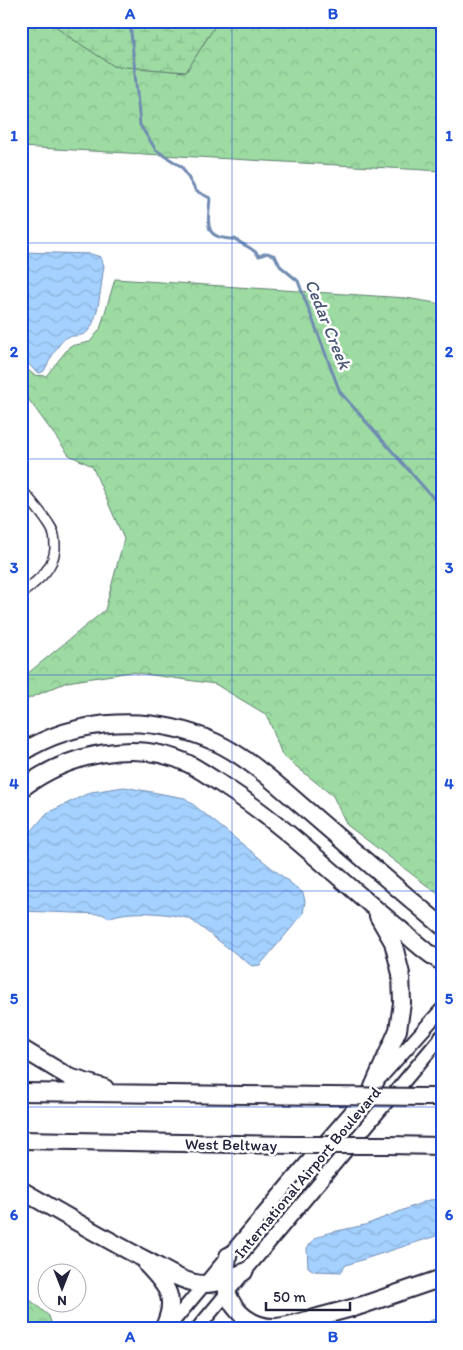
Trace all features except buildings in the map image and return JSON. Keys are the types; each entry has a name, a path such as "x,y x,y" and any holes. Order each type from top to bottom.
{"highway":[{"path":"21,753 58,734 115,724 155,725 214,742 233,752 278,786 442,926"},
{"path":"21,789 32,781 70,762 107,753 131,752 169,757 197,769 258,808 313,853 373,908 442,962"},
{"path":"373,908 393,942 402,974 402,1003 398,1030 373,1086"},
{"path":"21,1048 69,1077 131,1093"},
{"path":"21,1092 442,1097"},
{"name":"West Beltway","path":"21,1140 442,1146"},
{"path":"21,1190 139,1256 192,1283 226,1286 244,1272"},
{"path":"139,1256 166,1287 170,1302 167,1319 162,1329"},
{"path":"228,1256 226,1286 237,1310 242,1316 254,1322 269,1326 288,1325 363,1305"},
{"path":"300,1329 442,1278"}],"main road":[{"name":"International Airport Boulevard","path":"167,1329 373,1086 442,1008"},
{"name":"International Airport Boulevard","path":"244,1272 442,1036"},
{"path":"197,1329 226,1286"}],"street":[{"path":"21,489 52,528 55,541 54,556 48,569 40,579 21,594"}],"green space":[{"path":"21,21 50,21 65,34 114,66 186,72 218,21 442,21 442,171 21,147"},
{"path":"50,21 218,21 186,72 114,66 65,34"},
{"path":"115,279 406,298 442,304 442,897 347,825 333,796 282,755 267,715 215,684 131,672 67,682 21,702 21,679 105,610 124,539 92,466 69,455 21,389 21,364 34,375 46,376 70,346 90,342 100,329"},
{"path":"21,1292 38,1307 38,1312 44,1312 49,1316 53,1329 21,1329"}],"water":[{"path":"21,252 91,254 101,257 104,266 97,311 91,327 83,335 70,336 61,342 44,371 40,373 35,371 21,356"},
{"path":"124,787 185,798 303,893 305,901 303,914 260,965 252,966 190,919 182,917 137,913 117,915 109,918 102,914 21,911 21,843 47,813 91,792"},
{"path":"442,1199 442,1234 346,1265 341,1272 314,1271 308,1267 307,1248 315,1238 328,1233 365,1225 429,1200"},
{"path":"442,1316 442,1329 410,1329 412,1328"}],"waterway":[{"name":"Cedar Creek","path":"130,21 140,125 156,150 182,167 196,191 210,198 209,223 212,233 217,236 235,239 259,256 267,253 275,256 280,266 298,281 340,392 442,508"}]}
